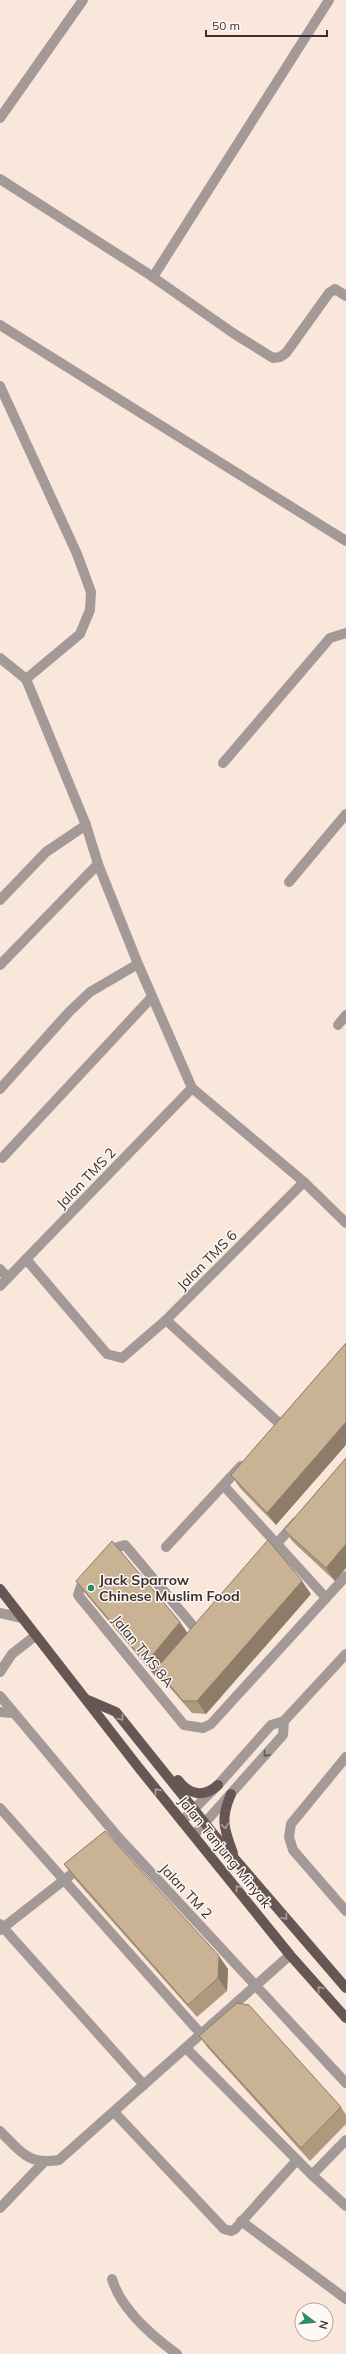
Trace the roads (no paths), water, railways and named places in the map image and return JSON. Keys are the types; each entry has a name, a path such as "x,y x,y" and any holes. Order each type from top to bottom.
{"main road":[{"name":"Jalan Tanjung Minyak","path":"0,1589 35,1636 88,1700 121,1745 290,1955 346,2018"},
{"name":"Jalan Tanjung Minyak","path":"88,1700 116,1712 234,1858 346,1988"},
{"path":"148,1751 163,1760 182,1786 191,1793 201,1794 212,1791 218,1785"},
{"path":"231,1794 224,1814 223,1825 234,1858"}],"street":[{"path":"0,118 83,0"},
{"path":"153,277 329,0"},
{"path":"0,179 153,277 233,333 273,358 280,357 286,353 329,293 335,289 346,296"},
{"path":"0,325 346,541"},
{"path":"0,386 77,554 91,592 90,610 80,634 26,679"},
{"path":"224,763 330,638 346,633"},
{"path":"0,658 26,679 86,825 98,864 138,964 192,1088 304,1182 346,1223"},
{"path":"289,882 346,814"},
{"path":"0,900 46,852 86,825"},
{"path":"0,965 98,864"},
{"path":"0,1089 69,1012 90,992 138,964"},
{"path":"2,1158 152,997"},
{"path":"338,1025 346,1016"},
{"name":"Jalan TMS 2","path":"0,1286 192,1088"},
{"name":"Jalan TMS 6","path":"26,1259 107,1354 122,1358 166,1320 304,1182"},
{"path":"0,1269 8,1278"},
{"path":"166,1320 280,1424"},
{"path":"166,1547 250,1458"},
{"path":"224,1486 326,1598 346,1576"},
{"path":"256,1568 301,1516"},
{"name":"Jalan TMS 8A","path":"199,1633 125,1545 114,1548 81,1586 78,1595 156,1683 184,1725 194,1728 203,1728 212,1724 326,1598"},
{"path":"0,1613 22,1618"},
{"path":"0,1672 12,1654 35,1636"},
{"path":"182,1821 218,1785 271,1725 284,1721 346,1654"},
{"name":"Jalan TM 2","path":"0,1696 12,1713 115,1840 346,2083"},
{"path":"0,1712 12,1713"},
{"path":"194,1835 283,1735 284,1721"},
{"path":"346,1757 291,1824 289,1837 293,1850 346,1911"},
{"path":"0,1808 201,2034"},
{"path":"88,1861 65,1880 1,1927 144,2085"},
{"path":"0,2131 25,2155 44,2162 59,2160 290,1955"},
{"path":"186,2048 312,2175 346,2206"},
{"path":"114,2112 224,2229 231,2231 242,2221 297,2160"},
{"path":"312,2175 346,2140"},
{"path":"0,2208 44,2162"},
{"path":"242,2221 346,2299"},
{"path":"112,2278 121,2298 150,2332 177,2354"}],"place":[{"name":"Jack Sparrow Chinese Muslim Food","path":"91,1588"}]}
